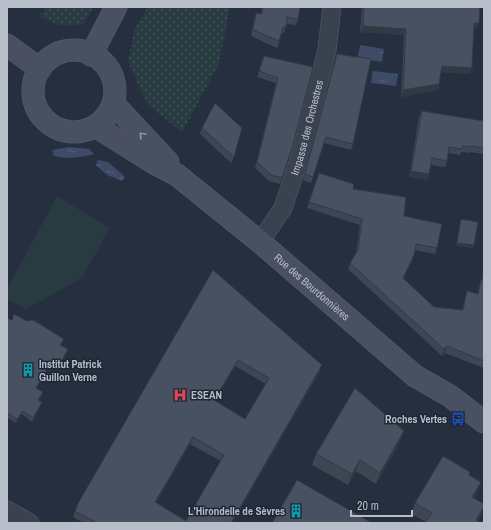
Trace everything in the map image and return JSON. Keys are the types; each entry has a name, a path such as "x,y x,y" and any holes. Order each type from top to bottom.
{"street":[{"path":"91,55 116,7"},
{"name":"Impasse des Orchestres","path":"260,242 283,208 300,157 327,50 332,7"},
{"path":"7,45 40,69"},
{"path":"77,51 91,55 104,65 110,73 114,89 113,103 104,118 95,126 85,130 70,132 59,129 47,122 38,109 34,97 34,83 40,69 50,58 64,52 77,51"},
{"name":"Rue des Bourdonnières","path":"113,103 162,154 177,175"},
{"name":"Rue des Bourdonnières","path":"95,126 154,163 177,175 260,242 415,376 450,396 484,422"},
{"name":"Rue des Bourdonnières","path":"450,396 484,403"},
{"path":"7,510 30,523"}],"green space":[{"path":"46,7 94,7 83,25 60,26 39,16"},
{"path":"148,7 230,7 219,64 182,132 147,104 128,61 135,28"},
{"path":"57,196 110,228 82,278 26,309 7,299 7,289"}],"water":[{"path":"360,45 384,49 382,62 358,58"},
{"path":"373,71 398,74 396,86 371,83"},
{"path":"69,147 89,149 94,154 74,158 54,156 52,150"},
{"path":"98,160 108,162 125,177 122,181 107,175 96,165"}],"building":[{"path":"263,7 300,7 298,19 287,17 286,27 283,27 279,41 253,30 256,13 262,14"},
{"path":"364,7 480,7 479,23 474,23 472,68 442,66 439,84 403,90 406,29 363,26"},
{"path":"337,54 371,59 353,144 326,137 313,177 305,174"},
{"path":"264,56 313,67 292,148 282,178 271,175 257,162 278,78 259,71"},
{"path":"215,103 242,128 234,157 202,128"},
{"path":"422,111 484,121 484,148 472,146 463,146 462,149 449,147 447,161 432,158 429,174 411,171"},
{"path":"319,173 354,184 353,189 406,197 404,216 442,224 437,248 416,244 414,255 403,278 434,307 463,310 467,291 478,294 481,280 484,280 484,361 447,346 444,349 350,263 358,250 362,219 309,202"},
{"path":"461,219 478,222 474,245 457,243"},
{"name":"ESEAN","path":"213,270 322,365 231,523 97,523 75,511 77,505","holes":["238,360 269,378 245,419 214,400","193,437 224,455 186,521 155,502"]},
{"name":"Institut Patrick Guillon Verne","path":"14,314 27,321 33,320 64,339 60,345 68,349 59,366 51,362 36,388 43,392 38,400 42,402 33,418 23,411 17,419 7,413 7,318 12,320"},
{"path":"355,388 404,431 380,473 360,460 352,474 316,454"},
{"path":"443,456 470,472 469,475 481,482 472,497 484,504 476,520 479,521 478,523 425,523 432,513 415,503"},
{"path":"297,480 372,523 272,523"}],"place":[{"name":"Institut Patrick Guillon Verne","path":"28,370"},
{"name":"ESEAN","path":"180,395"},
{"name":"Roches Vertes","path":"458,419"},
{"name":"L'Hirondelle de Sèvres","path":"296,511"}]}
